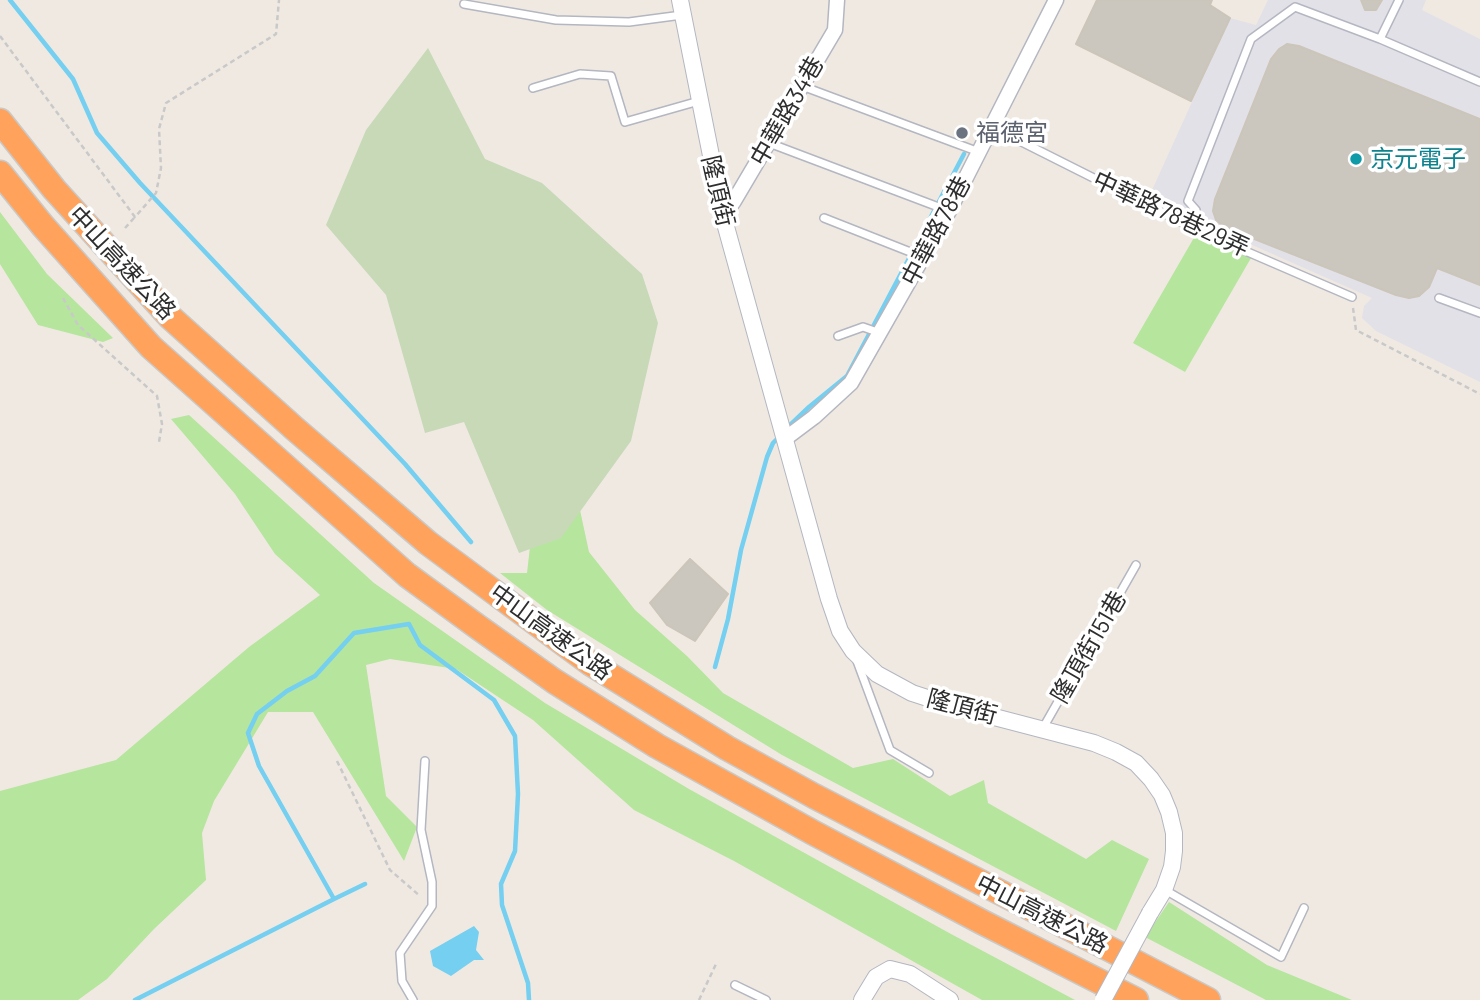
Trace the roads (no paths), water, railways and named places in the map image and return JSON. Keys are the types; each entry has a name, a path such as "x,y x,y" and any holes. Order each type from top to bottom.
{"highway":[{"name":"中山高速公路","path":"0,121 54,189 170,317 295,429 428,542 590,663 727,748 814,796 1208,1000"},
{"name":"中山高速公路","path":"0,173 43,226 151,347 407,575 478,628 554,681 669,752 921,890 1136,1000"}],"street":[{"name":"中華路34巷","path":"723,216 835,30 837,0"},
{"name":"中華路78巷","path":"786,438 851,383 949,211 1056,0"},
{"name":"隆頂街","path":"681,8 723,216 840,632 853,651 877,674 912,693 1094,743 1136,763 1162,794 1174,833 1174,851 1164,890 1103,1000"},
{"path":"863,1000 876,977 890,969 909,974 950,1000"}],"lane":[{"path":"1380,39 1399,0"},
{"path":"464,4 556,20 629,22 681,8"},
{"path":"1189,226 1196,210 1188,201 1251,39 1295,7 1380,39 1480,82"},
{"path":"533,88 580,74 611,76 625,122 699,100"},
{"path":"802,86 979,152"},
{"name":"中華路78巷29弄","path":"991,127 1189,226 1352,297"},
{"path":"768,143 949,211"},
{"path":"824,218 922,256"},
{"path":"1439,298 1480,313"},
{"path":"838,335 863,327 879,333"},
{"name":"隆頂街151巷","path":"1043,729 1136,565"},
{"path":"853,651 890,750 929,773"},
{"path":"413,1000 402,981 400,953 432,906 432,882 421,830 425,761"},
{"path":"1164,890 1281,957 1304,908"},
{"path":"734,985 766,1000"}],"water":[{"path":"474,926 479,932 476,950 484,960 474,960 451,976 433,966 430,951"}],"waterway":[{"path":"10,0 73,79 97,133 140,183 405,464 471,542"},
{"path":"787,428 847,376 964,154"},
{"path":"715,667 728,619 741,550 767,457 779,437"},
{"path":"135,1000 334,899 259,766 248,733 257,714 287,691 315,676 354,633 409,624 420,645 494,700 515,736 518,794 515,851 501,884 502,905 528,983 529,1000"},
{"path":"334,899 365,884"}],"place":[{"name":"福德宮","path":"962,133"},
{"name":"京元電子","path":"1356,159"}]}
